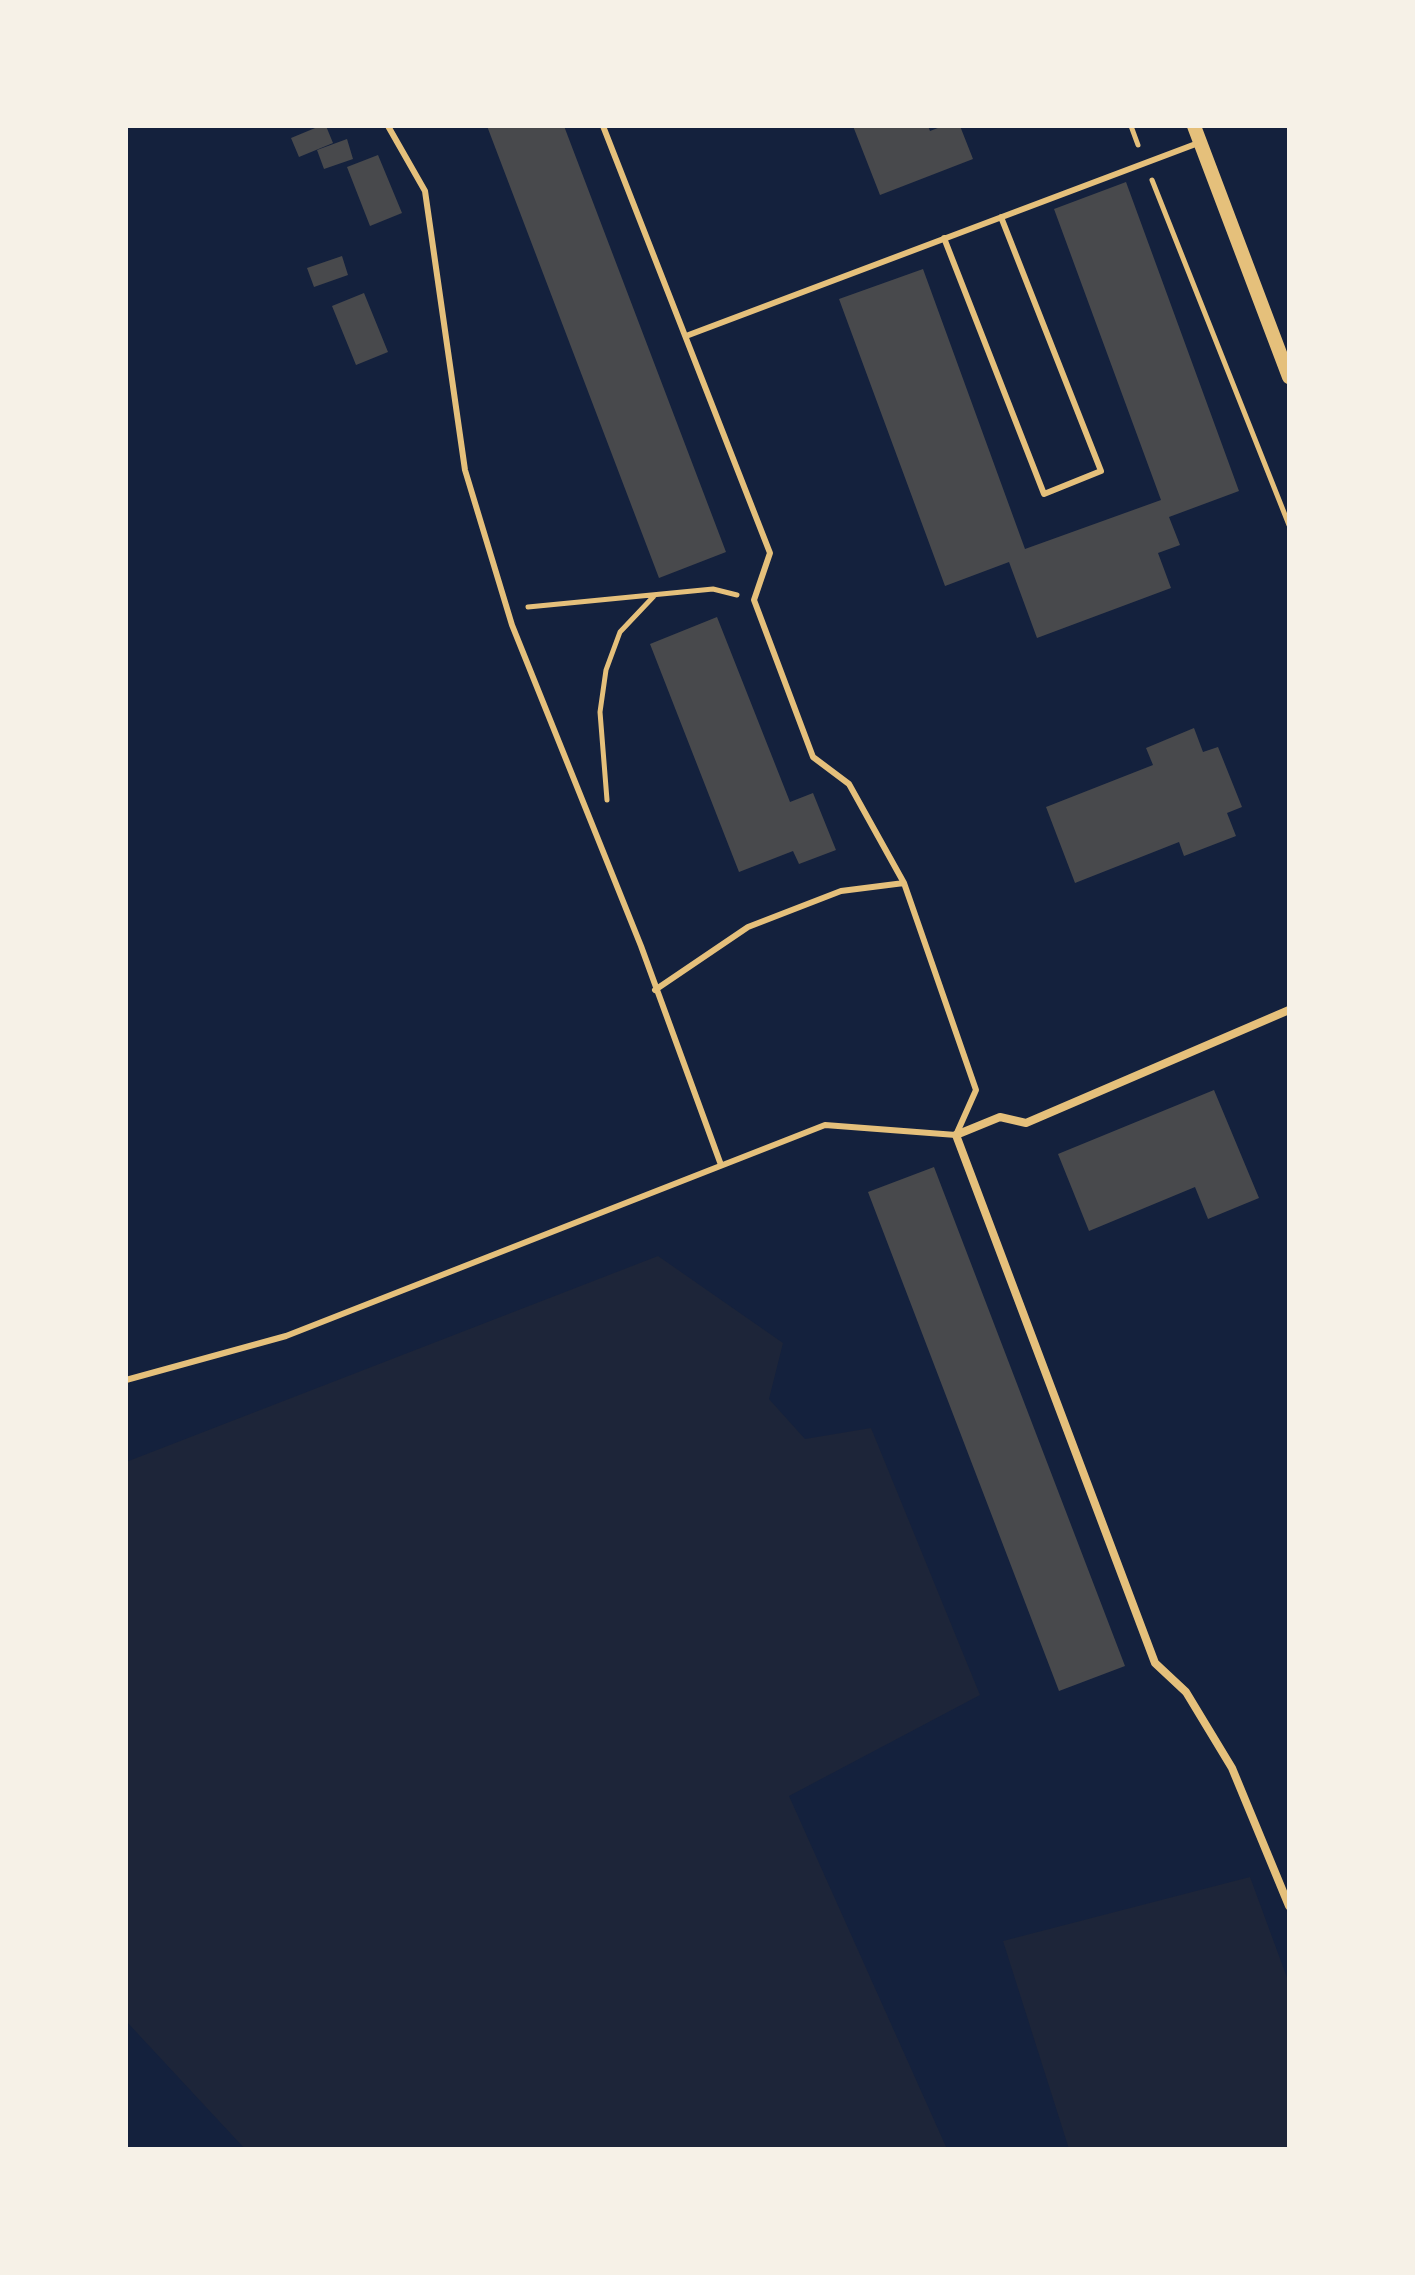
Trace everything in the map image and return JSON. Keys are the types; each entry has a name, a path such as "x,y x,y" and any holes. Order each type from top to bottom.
{"street":[{"path":"1194,126 1289,377"},
{"path":"1289,1010 1026,1123 1000,1117 956,1135 1155,1663 1186,1692 1232,1768 1289,1906"}],"lane":[{"path":"388,126 425,191 465,470 507,609 641,946 721,1165"},
{"path":"126,1380 286,1336 825,1125 956,1135 976,1090 904,883 849,784 813,757 754,600 770,553 603,126"},
{"path":"686,336 1201,142"},
{"path":"944,238 1044,494 1101,471 1001,217"},
{"path":"655,990 748,927 841,891 904,883"}],"path":[{"path":"1131,126 1289,525"},
{"path":"507,609 713,589 754,600"},
{"path":"609,815 600,712 606,670 620,632 655,595"}],"shaded area":[{"path":"658,1256 783,1343 769,1399 805,1439 871,1428 980,1695 789,1796 947,2149 245,2149 126,2021 126,1462"},
{"path":"1250,1877 1289,1983 1289,2149 1069,2149 1003,1941"}],"building":[{"path":"326,126 333,143 299,157 291,138"},
{"path":"487,126 564,126 726,552 659,578"},
{"path":"853,126 928,126 930,131 943,126 960,126 973,159 880,195"},
{"path":"347,139 353,159 324,169 317,150"},
{"path":"378,155 402,213 370,226 347,167"},
{"path":"1126,182 1239,491 1169,517 1180,545 1158,553 1171,588 1037,638 1009,562 945,586 839,299 923,269 1025,549 1161,500 1054,209"},
{"path":"342,256 348,275 314,287 307,268"},
{"path":"364,293 388,352 356,365 332,306"},
{"path":"717,617 790,802 813,793 836,850 799,864 793,851 739,872 650,644"},
{"path":"1194,728 1203,752 1218,747 1242,807 1227,813 1236,836 1184,856 1179,842 1075,883 1046,807 1153,765 1146,748"},
{"path":"1214,1090 1259,1198 1208,1219 1195,1187 1089,1231 1058,1154"},
{"path":"934,1167 1125,1666 1059,1691 868,1192"}]}
